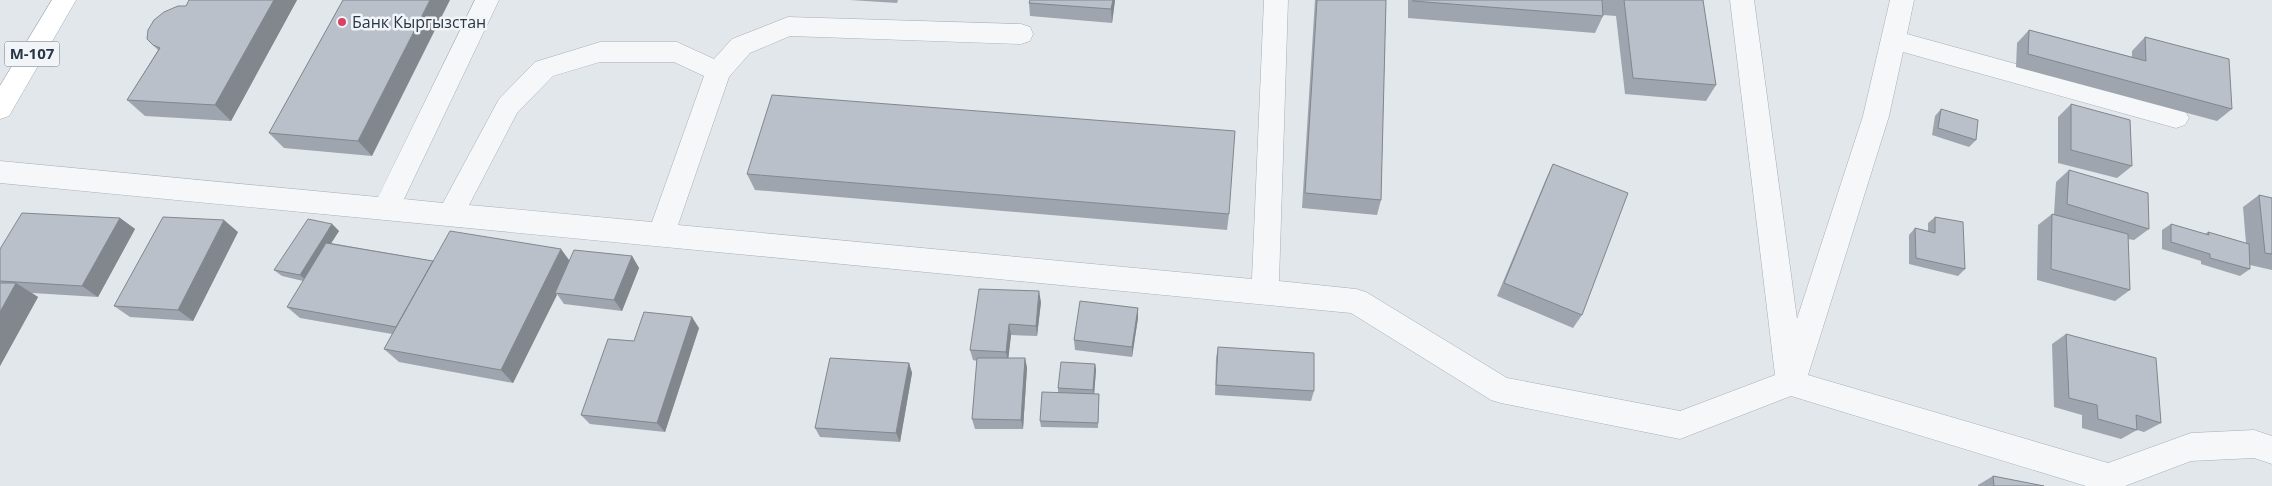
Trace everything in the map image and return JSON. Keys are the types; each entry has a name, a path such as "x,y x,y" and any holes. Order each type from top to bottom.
{"main road":[{"name":"М-107","path":"0,109 64,0"}],"street":[{"path":"386,208 487,0"},
{"path":"1265,292 1276,0"},
{"path":"1742,0 1791,383"},
{"path":"1791,383 1876,116 1902,0"},
{"path":"661,234 718,72 741,46 788,26 1022,34"},
{"path":"1893,40 2176,118"},
{"path":"450,214 508,106 544,69 600,52 676,52 718,72"},
{"path":"0,172 1356,301 1501,390 1680,425 1791,383 2108,478 2191,446 2254,444 2272,450"}],"building":[{"path":"189,0 274,0 215,105 127,100 160,48 153,45 147,39 148,30 154,20 164,12 178,6 186,6"},
{"path":"343,0 430,0 358,141 269,133"},
{"path":"1030,0 1113,0 1111,9 1029,3"},
{"path":"1317,0 1386,0 1381,200 1305,193"},
{"path":"1602,0 1603,16 1413,1"},
{"path":"1624,0 1703,0 1716,85 1633,78"},
{"path":"2029,30 2146,61 2145,37 2229,59 2232,109 2028,54"},
{"path":"772,95 1235,131 1229,214 747,174"},
{"path":"2071,104 2130,120 2132,166 2071,150"},
{"path":"1941,109 1978,120 1976,140 1938,128"},
{"path":"1553,164 1628,193 1582,315 1504,283"},
{"path":"2069,170 2148,193 2149,229 2067,204"},
{"path":"2259,195 2272,198 2272,254 2265,253"},
{"path":"22,213 120,218 82,286 0,281 0,249"},
{"path":"2052,214 2128,234 2130,290 2051,269"},
{"path":"163,217 224,220 178,310 114,306"},
{"path":"1935,217 1963,222 1965,269 1916,258 1915,228 1935,233"},
{"path":"308,219 332,224 300,275 274,270"},
{"path":"2171,224 2249,244 2250,269 2210,258 2210,254 2171,242"},
{"path":"450,231 561,249 501,370 384,349"},
{"path":"326,243 433,261 396,327 287,307"},
{"path":"574,250 632,256 614,300 555,293"},
{"path":"0,283 16,283 0,312"},
{"path":"979,289 1039,291 1036,326 1009,324 1006,352 970,350"},
{"path":"1080,301 1138,308 1132,347 1074,340"},
{"path":"644,312 692,317 657,423 581,415 608,339 634,341"},
{"path":"2066,334 2156,358 2161,423 2136,415 2137,430 2098,419 2097,405 2069,398"},
{"path":"1218,347 1314,353 1314,391 1216,385"},
{"path":"830,358 909,363 896,433 815,428"},
{"path":"977,358 1025,358 1021,420 972,419"},
{"path":"1061,362 1095,364 1093,390 1058,388"},
{"path":"1042,392 1099,394 1098,423 1040,421"},
{"path":"1993,476 2044,486 1994,486"}],"place":[{"name":"Банк Кыргызстан","path":"342,22"}]}
